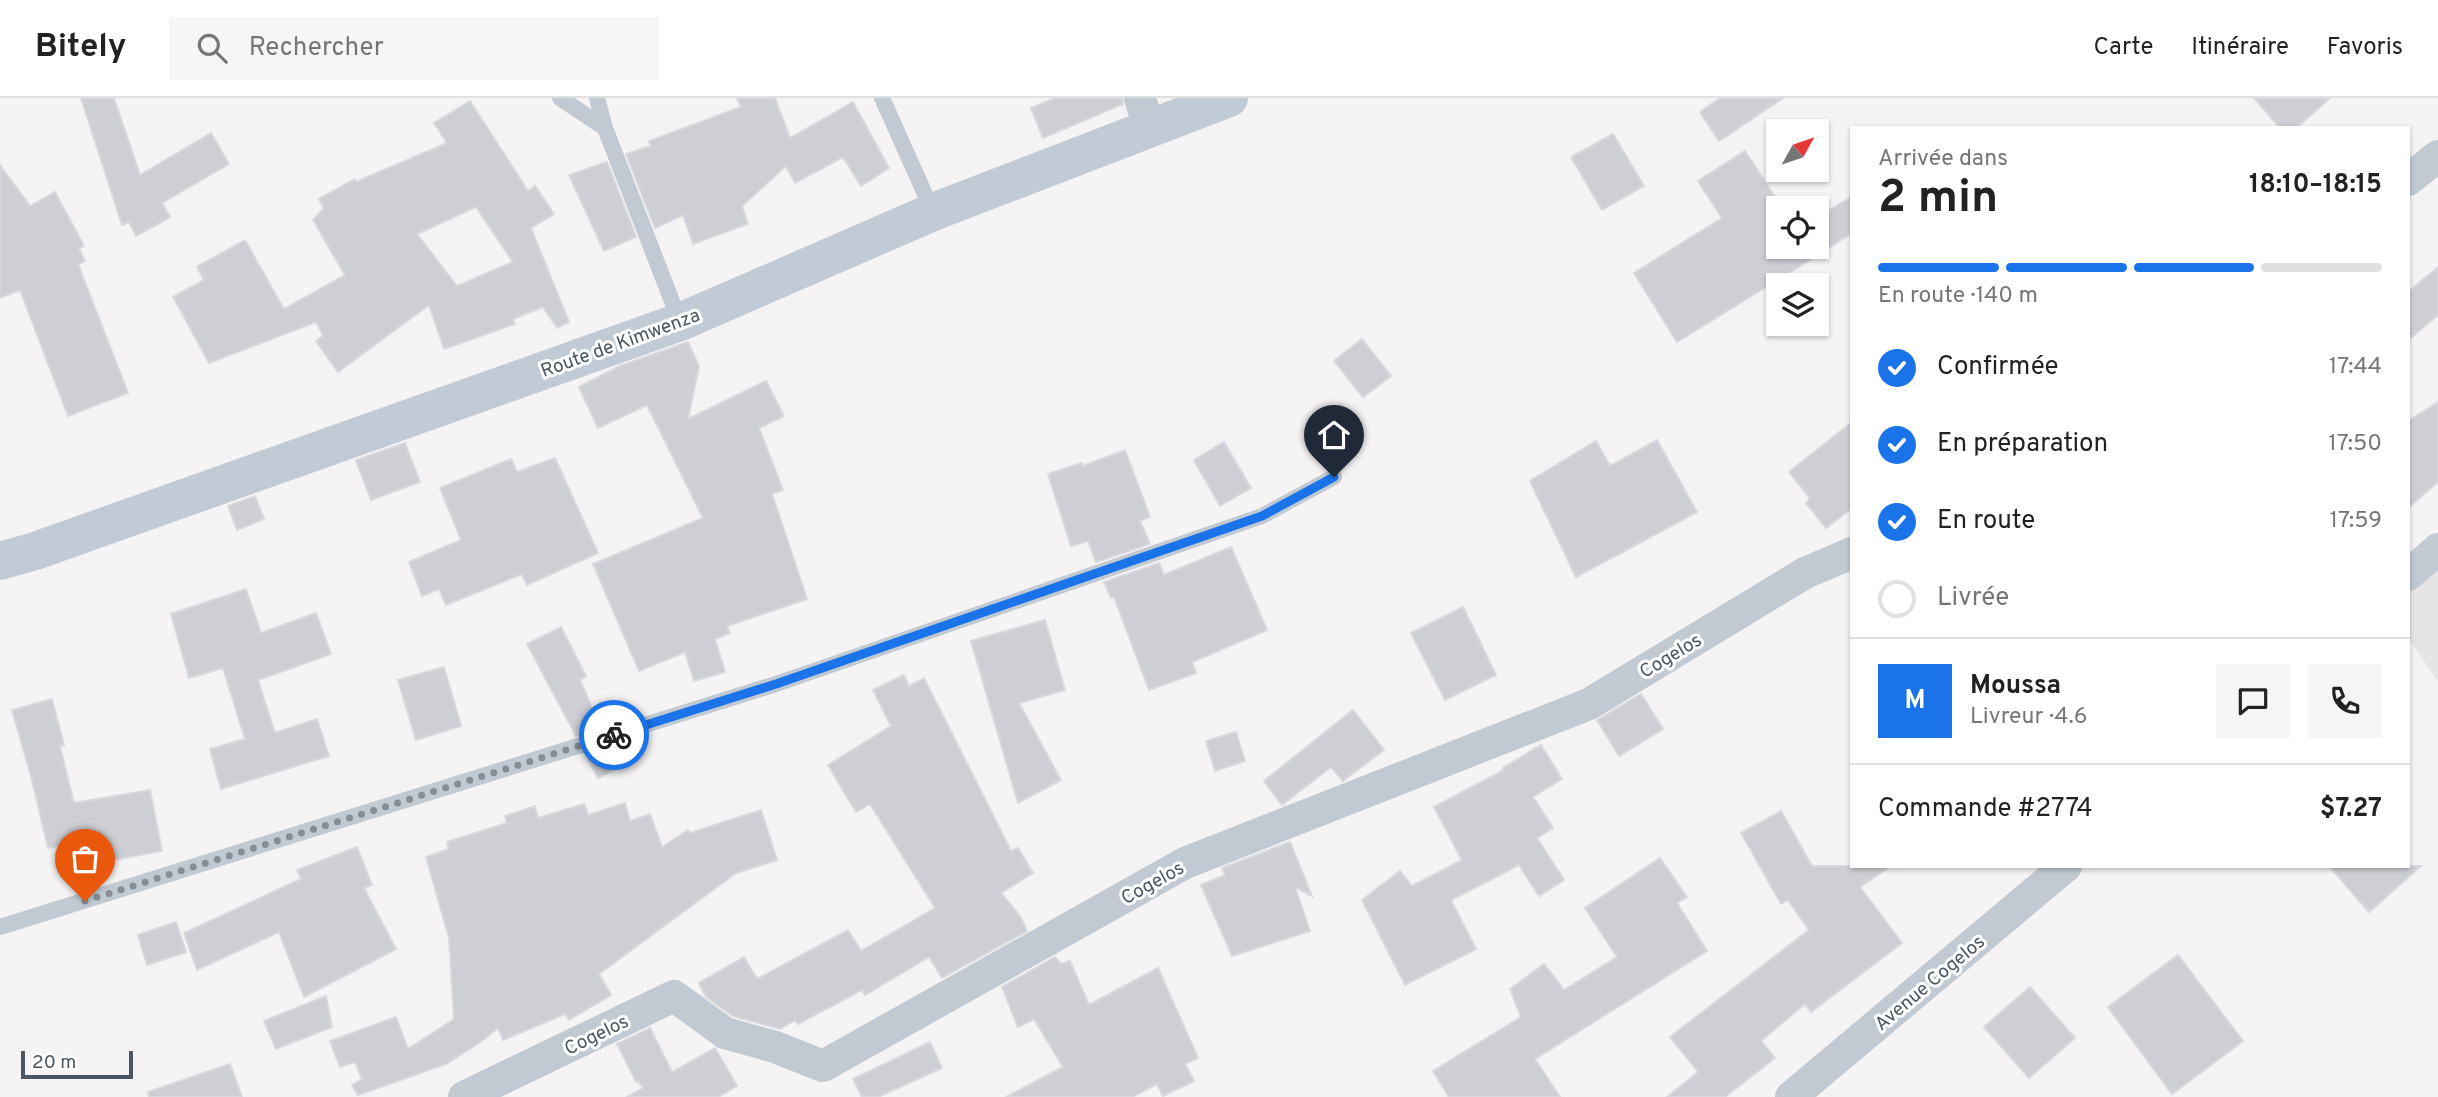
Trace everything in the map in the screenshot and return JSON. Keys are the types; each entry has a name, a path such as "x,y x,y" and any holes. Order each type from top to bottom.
{"street":[{"name":"Route de Kimwenza","path":"0,561 35,551 680,322 933,212 1144,113 1229,98"},
{"path":"2410,178 2438,156"},
{"path":"2410,573 2438,549"},
{"name":"Cogelos","path":"464,1097 674,996 725,1033 775,1047 823,1066 1185,863 1589,704 1805,573 1850,554"},
{"name":"Avenue Cogelos","path":"1791,1097 2064,868"}],"lane":[{"path":"560,98 605,128"},
{"path":"597,98 605,128 680,322"},
{"path":"882,98 933,212"},
{"path":"0,927 776,684 1262,516 1334,477"}],"shaded area":[{"path":"2438,567 2438,682 2410,640 2410,592"}],"building":[{"path":"81,98 114,98 140,175 211,133 229,164 162,203 170,217 136,236 129,222 122,225"},
{"path":"737,98 775,98 790,138 853,102 889,168 861,186 843,157 795,183 786,166 742,206 748,224 693,244 683,215 655,228 626,154 651,146 649,141 741,107"},
{"path":"1055,98 1122,98 1123,104 1043,138 1031,108"},
{"path":"1720,98 1783,98 1719,141 1700,112"},
{"path":"2254,98 2330,98 2298,126 2278,126"},
{"path":"470,101 528,191 535,186 554,214 531,228 569,322 557,328 543,307 513,319 515,324 444,349 429,305 338,372 316,341 323,336 316,322 209,363 173,297 204,280 197,267 245,240 284,309 345,275 313,220 324,208 319,199 355,179 356,182 447,143 434,123","holes":["476,207 513,262 457,286 417,234"]},
{"path":"1613,134 1644,186 1602,210 1571,157"},
{"path":"1745,151 1774,196 1766,196 1766,259 1811,259 1789,273 1766,273 1766,287 1677,342 1634,273 1722,218 1698,181"},
{"path":"607,162 636,237 604,251 569,175"},
{"path":"0,165 30,206 55,192 84,246 79,249 85,261 78,264 128,393 68,416 20,290 0,298"},
{"path":"1850,198 1850,234 1829,248 1829,210"},
{"path":"2438,267 2438,315 2410,338 2410,290"},
{"path":"1362,339 1391,376 1363,397 1334,361"},
{"path":"688,342 699,366 688,419 766,381 784,416 759,428 783,490 772,494 807,599 727,626 730,633 715,639 725,672 694,681 685,652 639,671 593,564 703,518 647,405 598,428 579,387 620,366"},
{"path":"2438,402 2438,482 2410,506 2410,420"},
{"path":"1850,424 1850,510 1826,528 1806,503 1810,498 1789,472"},
{"path":"1657,440 1697,512 1576,577 1530,481 1596,441 1610,466"},
{"path":"1224,442 1251,488 1220,506 1194,460"},
{"path":"405,443 420,482 371,500 356,460"},
{"path":"1125,450 1150,517 1140,521 1150,544 1096,562 1088,541 1071,546 1048,474 1082,463 1083,466"},
{"path":"555,458 598,553 527,585 522,574 446,605 439,589 422,596 409,562 461,540 440,488 511,459 517,472"},
{"path":"255,496 264,519 237,530 228,506"},
{"path":"1231,547 1267,630 1192,662 1196,673 1149,690 1114,597 1111,598 1104,582 1159,563 1164,575"},
{"path":"246,589 261,633 316,613 331,654 258,680 275,733 317,719 329,756 221,789 210,749 245,739 223,668 189,678 171,614"},
{"path":"1463,607 1496,675 1445,700 1411,633"},
{"path":"1045,620 1065,690 1019,703 1061,780 1018,803 971,641"},
{"path":"561,627 586,676 580,680 601,728 576,736 527,644"},
{"path":"444,667 461,726 416,740 398,680"},
{"path":"904,675 909,686 924,678 1011,851 1018,848 1033,873 1001,893 1020,916 1027,931 942,978 929,957 865,995 862,990 798,1024 795,1020 780,1029 733,1016 706,997 699,983 744,957 757,979 848,930 861,951 935,908 870,804 856,812 828,765 891,726 873,690"},
{"path":"1641,694 1663,729 1619,756 1597,720"},
{"path":"52,699 64,745 60,746 74,803 150,790 162,851 108,861 103,835 48,848 12,710"},
{"path":"1353,710 1384,750 1343,781 1331,767 1282,805 1264,781"},
{"path":"1236,732 1245,761 1215,771 1206,741"},
{"path":"1541,745 1562,779 1533,797 1553,828 1537,838 1564,880 1539,896 1519,865 1451,900 1476,949 1405,985 1362,900 1400,871 1412,886 1462,860 1434,807 1504,770 1503,768"},
{"path":"609,747 618,768 598,778 586,755"},
{"path":"625,803 630,821 650,814 662,847 688,830 690,833 761,810 777,860 736,873 599,974 611,995 569,1020 565,1014 503,1040 498,1028 446,1064 358,1095 352,1085 362,1079 355,1062 340,1067 330,1041 396,1017 408,1049 454,1019 449,938 426,857 449,849 447,842 507,823 505,816 535,806 538,818 584,804 588,815"},
{"path":"1781,811 1812,866 1888,868 1860,887 1902,943 1811,1012 1805,1004 1761,1041 1775,1058 1725,1097 1667,1097 1698,1072 1670,1037 1809,930 1788,900 1781,904 1741,833"},
{"path":"1290,842 1312,896 1295,887 1310,931 1232,956 1201,885 1225,875 1222,868"},
{"path":"357,847 372,885 364,888 396,949 304,997 279,932 197,970 184,933 301,879 297,870"},
{"path":"1660,858 1687,897 1677,903 1707,951 1535,1059 1560,1097 1449,1097 1433,1071 1521,1017 1510,989 1544,964 1564,990 1617,957 1585,908"},
{"path":"2421,866 2369,912 2331,868"},
{"path":"176,922 186,952 147,965 138,935"},
{"path":"2178,955 2243,1041 2172,1094 2108,1007"},
{"path":"1055,957 1061,964 1070,961 1089,1005 1158,968 1198,1058 1185,1064 1194,1081 1163,1096 1157,1084 1132,1097 1006,1097 1063,1067 1034,1019 1018,1027 1002,987"},
{"path":"2030,987 2075,1038 2029,1078 1984,1027"},
{"path":"326,996 332,1027 276,1049 264,1021"},
{"path":"650,1028 672,1072 715,1048 737,1086 718,1097 627,1097 643,1088 636,1082 617,1044"},
{"path":"930,1042 942,1068 878,1097 862,1097 853,1079"},
{"path":"230,1064 242,1097 149,1097 148,1092"}],"way so far":[{"path":"85,901 614,735"}],"route":[{"path":"614,735 776,684 1262,516 1334,477"}]}
